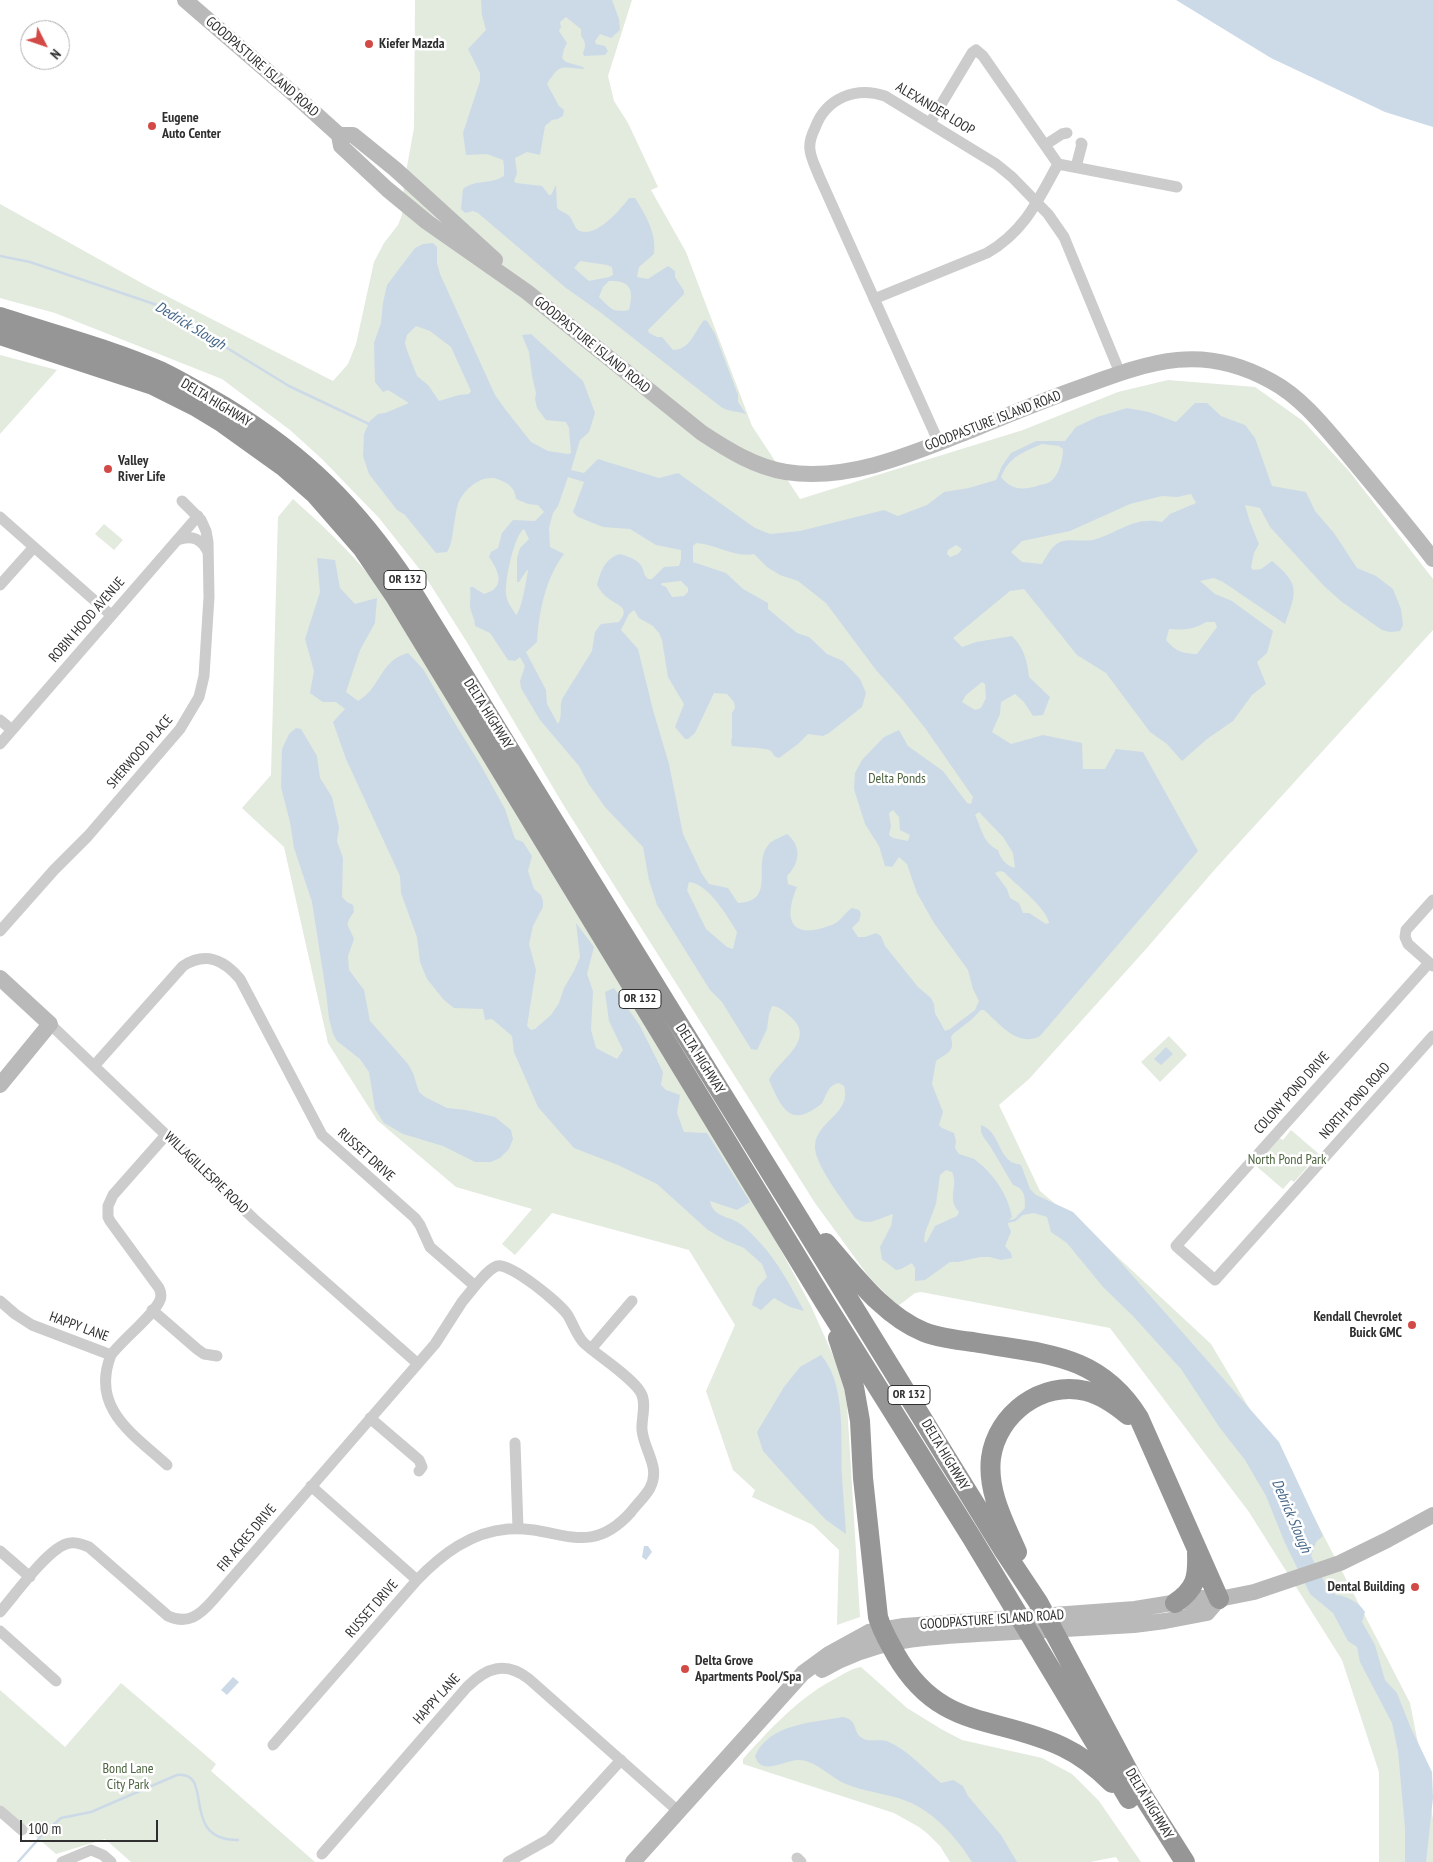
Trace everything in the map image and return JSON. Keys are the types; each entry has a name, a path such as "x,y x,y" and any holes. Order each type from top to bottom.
{"highway":[{"name":"DELTA HIGHWAY","path":"0,318 132,360 175,379 234,413 286,449 320,477 353,511 378,542 408,585 1004,1552 1038,1602 1133,1780 1185,1862"},
{"name":"DELTA HIGHWAY","path":"0,334 123,374 167,391 195,406 261,450 295,476 340,522 362,549 395,596 825,1303 972,1538 1168,1862"},
{"path":"780,1188 882,1304 903,1320 924,1332 956,1341 1046,1354 1080,1364 1101,1376 1121,1394 1139,1418 1219,1599"},
{"path":"825,1303 848,1367 858,1405 863,1478 877,1607 885,1636 907,1673 916,1684 942,1705 962,1715 1045,1740 1073,1752 1098,1769 1131,1802"},
{"path":"1038,1602 993,1492 991,1458 995,1442 1003,1426 1012,1414 1035,1397 1052,1391 1075,1390 1094,1394 1111,1402 1130,1416 1147,1437"},
{"path":"1175,1603 1186,1594 1196,1580 1198,1571 1197,1549"}],"main road":[{"name":"GOODPASTURE ISLAND ROAD","path":"185,0 288,88 339,135 353,135 395,169 494,259 527,292 702,432 729,450 761,465 799,473 834,472 887,460 939,443 1048,399 1158,361 1196,358 1217,360 1238,366 1272,381 1296,399 1322,424 1433,559"},
{"name":"WILLAGILLESPIE ROAD","path":"0,978 50,1024"},
{"path":"0,1085 50,1024"},
{"name":"GOODPASTURE ISLAND ROAD","path":"885,1636 904,1626 985,1619 1083,1614 1135,1609 1203,1598 1219,1599 1283,1583 1340,1563 1388,1540 1433,1515"},
{"name":"GOODPASTURE ISLAND ROAD","path":"633,1862 803,1673 829,1654 869,1632 885,1636 910,1638 1103,1627 1165,1621 1207,1613 1219,1599"}],"street":[{"path":"930,123 972,53 976,50 983,56 1058,164 1177,187"},
{"name":"ALEXANDER LOOP","path":"939,443 819,176 810,150 812,134 818,121 830,105 839,98 860,92 886,96 996,164 1037,202 1057,224 1064,237 1120,373"},
{"path":"1045,146 1062,134 1067,133"},
{"path":"1076,167 1082,144 1080,143"},
{"path":"874,298 994,249 1026,221 1058,164"},
{"name":"SHERWOOD PLACE","path":"0,931 54,870 88,836 180,729 194,709 204,676 209,597 208,552 206,531 198,516 182,501"},
{"name":"ROBIN HOOD AVENUE","path":"0,744 198,516"},
{"path":"0,517 111,615"},
{"path":"177,540 186,537 196,538 204,544 208,552"},
{"path":"0,586 34,547"},
{"path":"0,720 12,730"},
{"path":"1431,964 1408,944 1404,937 1406,930 1433,900"},
{"name":"RUSSET DRIVE","path":"94,1066 183,966 199,959 211,959 222,962 240,979 322,1135 415,1218 430,1247 475,1286 496,1266 503,1265 513,1269 564,1311 579,1337 634,1384 641,1392 644,1402 643,1437 654,1467 651,1487 622,1521 601,1535 580,1538 518,1528 494,1531 464,1542 439,1558 417,1580 273,1745"},
{"name":"COLONY POND DRIVE","path":"1197,1264 1176,1246 1431,964"},
{"name":"WILLAGILLESPIE ROAD","path":"50,1024 254,1219 417,1363"},
{"name":"NORTH POND ROAD","path":"1197,1264 1215,1280 1433,1036"},
{"path":"112,1355 152,1310 160,1299 161,1292 110,1221 108,1206 117,1190 166,1135"},
{"name":"FIR ACRES DRIVE","path":"30,1577 56,1549 73,1543 81,1544 96,1553 168,1616 175,1619 191,1619 198,1615 438,1339 462,1302 475,1286"},
{"name":"HAPPY LANE","path":"0,1301 32,1325 112,1355 107,1374 106,1390 111,1410 126,1428 167,1465"},
{"path":"591,1349 632,1301"},
{"path":"152,1310 204,1354 217,1356"},
{"path":"370,1418 419,1460 422,1467 418,1471"},
{"path":"515,1443 518,1528"},
{"path":"311,1486 417,1580"},
{"path":"0,1551 30,1577 0,1612"},
{"path":"0,1631 56,1680"},
{"name":"HAPPY LANE","path":"322,1854 467,1687 480,1676 496,1669 509,1668 524,1675 678,1811"},
{"path":"508,1862 549,1840 621,1760"},
{"path":"1,1815 22,1830"},
{"path":"62,1862 91,1850 103,1855 111,1862"}],"green space":[{"name":"Delta Ponds","path":"415,0 632,0 608,76 614,101 628,123 658,187 651,190 686,252 752,426 800,499 1023,430 1118,392 1168,380 1255,387 1303,421 1349,471 1433,579 1433,630 1217,867 1029,1079 999,1105 1040,1191 1109,1249 1211,1344 1314,1517 1410,1703 1433,1819 1433,1862 1379,1862 1379,1772 1342,1660 1249,1512 1110,1328 921,1292 915,1293 898,1306 869,1277 815,1203 564,806 468,644 425,576 379,518 322,459 290,430 222,379 55,313 0,298 0,204 147,286 333,381 348,364 356,344 374,262 384,243 398,225 402,215 404,183 414,128"},
{"path":"0,355 57,370 0,434"},
{"path":"293,499 343,546 388,599 756,1204 811,1306 835,1360 847,1404 860,1617 837,1625 839,1550 813,1525 752,1497 755,1490 733,1470 706,1391 735,1325 689,1250 552,1213 515,1255 502,1244 532,1209 456,1187 377,1120 328,1043 284,847 242,808 271,775 278,517"},
{"path":"104,524 123,540 114,550 95,534"},
{"path":"1169,1036 1187,1055 1160,1082 1141,1062"},
{"name":"North Pond Park","path":"1291,1130 1319,1154 1294,1182 1291,1180 1283,1189 1255,1165 1279,1138 1283,1140"},
{"path":"861,1667 907,1708 962,1740 1042,1758 1072,1774 1099,1801 1141,1862 1119,1862 1116,1857 1090,1862 950,1862 940,1846 928,1834 894,1813 743,1764 743,1759 754,1747 799,1703 850,1670"},
{"name":"Bond Lane City Park","path":"121,1683 216,1764 211,1771 315,1862 131,1862 105,1839 56,1854 0,1805 0,1690 65,1747"}],"water":[{"path":"481,0 612,0 619,19 620,30 611,38 600,34 595,41 596,44 605,46 608,51 605,55 584,56 585,44 581,36 581,29 566,17 560,22 561,27 559,31 567,43 562,58 566,62 583,67 584,69 559,69 547,84 559,106 564,110 563,116 552,120 545,126 540,155 527,152 515,158 517,173 514,181 516,183 542,186 549,195 551,195 556,185 557,208 571,218 578,230 585,232 592,231 607,222 629,198 635,198 643,211 654,239 654,254 639,267 637,277 648,279 668,266 675,271 675,277 684,291 684,294 648,330 649,333 662,337 673,350 679,349 692,339 704,320 707,321 715,334 738,395 738,402 746,414 721,407 600,312 566,288 478,213 473,211 465,213 461,209 463,189 473,184 504,176 503,160 487,154 466,155 463,133 480,81 480,73 468,49 486,30","holes":["580,261 612,267 613,275 589,281 574,268","609,281 622,282 629,288 631,292 629,310 615,310 599,297 603,287"]},
{"path":"1176,0 1433,0 1433,127 1385,112 1271,58"},
{"path":"433,243 437,247 437,263 440,274 495,395 531,442 548,451 571,453 569,428 566,422 546,420 537,408 529,352 522,335 531,334 583,381 595,413 589,432 580,440 571,470 584,473 598,459 659,478 678,473 755,528 770,534 800,531 884,510 898,516 927,505 944,492 969,488 996,480 1002,466 1011,453 1036,441 1065,441 1076,427 1097,417 1127,408 1149,412 1176,422 1195,403 1207,403 1221,416 1245,425 1255,438 1272,486 1306,492 1315,511 1334,533 1357,568 1376,576 1393,589 1401,609 1403,625 1400,631 1390,632 1382,630 1342,602 1324,586 1270,527 1260,508 1245,505 1259,544 1254,553 1251,567 1253,570 1261,569 1272,561 1292,582 1294,596 1285,624 1223,582 1214,578 1200,581 1215,594 1232,601 1273,631 1267,653 1257,662 1266,684 1252,695 1233,721 1207,739 1182,761 1167,744 1150,732 1106,673 1077,655 1024,589 1010,591 953,638 962,647 976,642 1012,636 1024,655 1029,677 1050,697 1043,715 1033,716 1024,702 1015,694 1001,702 1000,714 992,732 1011,744 1043,735 1082,743 1083,769 1105,769 1116,749 1143,752 1198,851 1040,1036 1032,1039 1017,1037 1003,1028 984,1010 981,1010 953,1034 951,1037 951,1049 936,1061 932,1084 943,1112 939,1125 954,1133 955,1148 959,1154 974,1159 981,1165 993,1177 1003,1192 1012,1217 1007,1222 1011,1232 1005,1246 1011,1253 1012,1258 1001,1260 980,1257 950,1262 925,1280 915,1281 915,1268 912,1263 896,1270 882,1259 880,1247 891,1226 893,1214 869,1222 860,1221 855,1218 824,1172 816,1153 817,1136 843,1104 845,1096 844,1086 839,1083 832,1086 818,1107 801,1115 794,1115 783,1107 769,1080 798,1042 800,1035 798,1026 785,1012 772,1006 767,1029 757,1050 751,1049 722,1002 710,990 657,905 649,880 643,847 605,807 588,783 579,766 540,720 521,688 520,681 525,666 520,657 515,661 508,660 490,633 475,626 470,608 470,587 484,594 493,590 498,585 497,572 489,557 491,552 498,548 502,533 513,520 535,521 544,512 538,505 528,504 516,499 513,489 509,485 494,478 481,480 464,493 458,504 450,546 447,552 436,553 405,515 397,510 369,474 363,456 364,434 370,421 378,414 409,403 388,390 383,392 375,382 374,343 381,323 387,285 415,248 423,244","holes":["416,326 430,331 451,347 471,391 469,394 439,401 428,385 417,376 405,343 407,335","1042,444 1059,446 1063,449 1060,467 1051,481 1034,487 1019,488 1009,485 1001,477 1012,460","568,477 584,482 573,512 578,517 603,527 630,529 656,545 681,550 679,566 664,567 652,579 648,579 640,564 629,557 619,554 607,563 597,585 600,591 622,607 624,613 619,622 601,624 595,632 592,651 562,699 558,724 547,704 546,690 526,652 537,642 544,596 552,574 564,554 550,547 549,528","1191,494 1196,503 1170,514 1162,522 1143,521 1093,540 1070,540 1058,543 1049,552 1042,564 1022,562 1011,552 1022,541 1070,531 1130,504 1162,496 1177,497","524,529 529,539 520,548 517,558 517,582 528,571 522,601 516,615 506,596 514,548 520,533","696,543 732,553 754,554 767,567 780,575 798,581 826,603 876,670 925,728 973,797 971,804 967,803 943,771 908,746 899,730 884,737 862,760 855,773 854,789 865,824 879,846 885,866 892,867 899,857 907,864 917,893 934,923 968,970 973,989 979,1001 975,1010 950,1029 945,1031 935,1013 931,998 918,987 885,946 881,936 876,933 865,937 858,937 852,928 859,921 861,914 859,910 852,908 836,923 821,929 801,929 795,926 791,920 791,911 792,900 797,887 788,884 787,876 795,866 798,855 795,844 787,834 769,844 764,852 761,889 757,896 750,901 738,903 728,888 709,884 702,874 683,834 669,764 638,649 621,630 629,614 634,610 639,618 653,626 659,633 662,640 668,677 684,704 675,727 685,739 688,739 695,733 714,693 727,694 734,702 735,708 732,713 732,746 767,749 779,758 808,734 823,736 829,733 862,707 866,693 860,679 843,661 827,654 809,637 797,633 768,609 768,603 743,589 726,573 693,562 693,546","956,545 962,549 958,554 950,557 947,554 948,550","681,581 688,588 688,592 684,596 672,597 666,587 661,585 662,583","1206,622 1215,622 1217,627 1197,654 1180,651 1166,640 1169,629 1192,628","982,682 985,684 986,698 981,708 975,710 962,702 966,695","893,810 899,817 900,830 910,835 908,841 893,838 889,835 891,826 889,813","979,812 1003,837 1013,853 1015,868 1002,859 998,850 989,844 975,815","1004,872 1037,903 1043,910 1049,923 1046,924 1029,913 1023,913 1019,903 1010,898 1007,889 995,873","689,882 704,888 710,894 737,932 733,949 727,947 706,929 687,890","946,1170 952,1172 954,1177 953,1202 959,1212 957,1216 935,1226 926,1243 924,1241 925,1233 936,1204 940,1175"]},
{"path":"317,558 335,560 340,588 355,604 377,598 375,623 360,650 346,692 358,701 369,692 390,663 408,653 423,669 480,764 505,809 515,839 523,842 532,856 528,871 534,889 541,895 543,907 533,926 529,944 536,970 527,1026 531,1030 535,1029 551,1015 559,1003 564,988 580,957 576,923 594,947 587,974 593,991 591,1030 596,1048 617,1059 623,1050 609,1021 605,992 614,988 640,1026 663,1072 661,1085 666,1090 680,1095 677,1113 684,1132 707,1133 750,1202 737,1210 710,1201 712,1207 719,1214 742,1225 762,1245 784,1276 804,1311 790,1307 774,1298 761,1310 752,1305 757,1288 767,1277 762,1264 744,1248 708,1230 657,1184 618,1165 574,1148 538,1107 514,1052 512,1036 492,1019 485,1020 483,1009 454,1008 444,1000 427,979 420,962 417,937 401,893 400,876 346,759 333,722 345,709 336,702 323,702 310,693 314,671 305,639 320,592"},
{"path":"296,728 301,729 317,756 320,778 332,797 339,828 337,841 343,858 342,897 353,905 354,912 348,923 354,939 348,956 349,970 364,990 370,1021 408,1064 419,1092 425,1097 447,1108 466,1110 495,1117 511,1130 513,1139 509,1149 500,1158 491,1162 475,1162 443,1146 403,1134 384,1123 375,1109 369,1072 360,1059 337,1041 333,1034 312,902 294,848 290,822 281,787 282,749 289,734"},
{"path":"1166,1047 1173,1054 1161,1065 1154,1059"},
{"path":"981,1125 991,1132 1011,1162 1021,1165 1030,1189 1036,1195 1073,1212 1109,1249 1279,1442 1323,1536 1316,1542 1311,1556 1327,1587 1336,1595 1356,1602 1365,1612 1362,1622 1375,1645 1385,1680 1397,1693 1432,1772 1433,1798 1426,1862 1405,1862 1405,1828 1398,1751 1392,1723 1360,1662 1357,1647 1348,1641 1333,1613 1310,1594 1285,1543 1266,1496 1245,1460 1220,1428 1181,1369 1133,1316 1103,1287 1067,1243 1051,1232 1047,1217 1034,1213 1017,1216 1025,1208 1024,1194 1013,1185 984,1138 981,1132"},
{"path":"821,1355 835,1381 839,1397 846,1534 826,1520 763,1451 757,1432 784,1387 800,1367"},
{"path":"644,1546 648,1546 652,1552 646,1560 642,1557"},
{"path":"233,1677 239,1682 227,1695 221,1690"},
{"path":"843,1717 853,1723 857,1733 862,1738 889,1742 910,1755 941,1783 953,1780 963,1786 968,1796 1001,1835 1017,1862 972,1862 941,1823 910,1802 846,1784 817,1766 805,1761 799,1760 768,1766 758,1762 755,1756 762,1745 781,1731 805,1723"}],"waterway":[{"name":"Dedrick Slough","path":"0,256 30,262 157,305 289,386 369,424"},
{"name":"Debrick Slough","path":"1007,1222 1015,1220 1023,1213"},
{"path":"18,1862 43,1834 61,1818 91,1812 177,1775 188,1777 195,1783 203,1818 209,1829 220,1837 238,1840"}],"place":[{"name":"Kiefer Mazda","path":"369,44"},
{"name":"Eugene Auto Center","path":"152,126"},
{"name":"Valley River Life","path":"108,469"},
{"name":"Kendall Chevrolet Buick GMC","path":"1412,1325"},
{"name":"Dental Building","path":"1415,1587"},
{"name":"Delta Grove Apartments Pool/Spa","path":"685,1669"}]}
